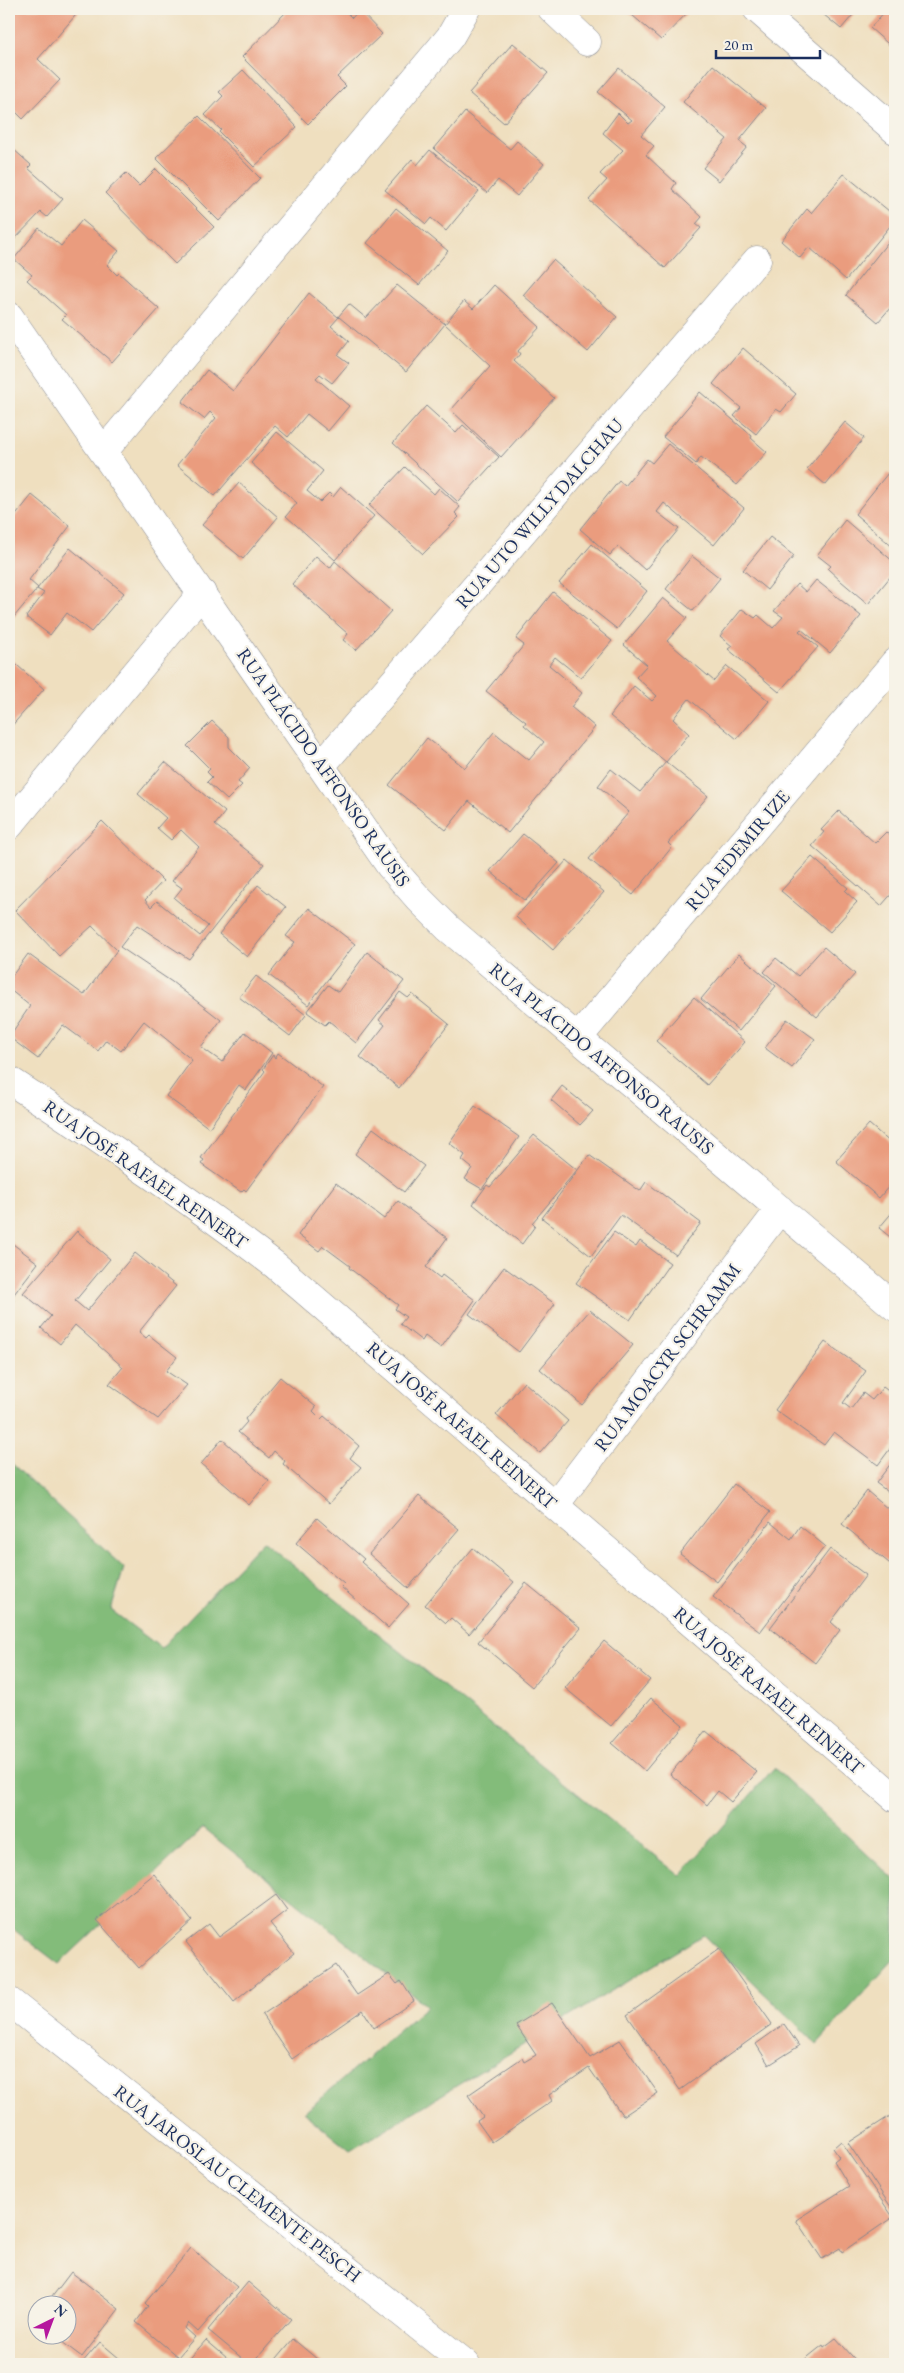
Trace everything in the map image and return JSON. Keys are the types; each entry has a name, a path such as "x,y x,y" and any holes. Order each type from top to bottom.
{"street":[{"path":"104,451 450,37 466,9"},
{"path":"552,9 587,42"},
{"path":"757,9 895,130"},
{"name":"RUA UTO WILLY DALCHAU","path":"321,766 757,260"},
{"name":"RUA PLÁCIDO AFFONSO RAUSIS","path":"9,316 390,866 418,898 448,928 895,1307"},
{"path":"9,826 202,593"},
{"name":"RUA EDEMIR IZE","path":"578,1038 895,662"},
{"name":"RUA JOSÉ RAFAEL REINERT","path":"9,1080 192,1202 275,1265 895,1798"},
{"name":"RUA MOACYR SCHRAMM","path":"555,1505 780,1209"},
{"name":"RUA JAROSLAU CLEMENTE PESCH","path":"9,2001 466,2364"}],"green space":[{"path":"9,1461 124,1568 111,1610 161,1648 263,1541 680,1876 774,1768 895,1880 895,1958 817,2044 703,1935 350,2151 304,2113 427,2006 203,1828 59,1964 9,1926"}],"building":[{"path":"9,9 81,9 38,59 60,80 23,119 9,105"},
{"path":"289,9 343,9 352,18 359,10 382,34 337,77 346,86 308,124 242,57"},
{"path":"625,9 688,9 690,10 661,40"},
{"path":"817,9 858,9 841,29"},
{"path":"887,9 895,9 895,50 870,28"},
{"path":"513,43 548,73 504,123 469,93"},
{"path":"713,65 766,108 739,141 747,147 719,181 703,168 727,139 683,102"},
{"path":"619,68 665,107 641,135 654,146 646,155 676,183 672,189 702,217 696,224 701,228 665,268 589,200 607,180 600,174 623,150 603,133 618,113 628,123 632,120 598,92"},
{"path":"243,70 297,127 254,167 205,115 223,96 219,92"},
{"path":"465,112 510,149 517,141 544,164 517,196 498,180 487,193 434,149"},
{"path":"199,116 260,178 219,221 156,158"},
{"path":"12,148 31,165 28,168 63,199 47,217 41,212 9,245 9,152"},
{"path":"430,150 479,191 446,231 431,218 426,224 385,190 412,159 417,165"},
{"path":"156,169 214,227 175,264 105,193 126,173 139,186"},
{"path":"844,174 895,216 895,220 846,280 809,247 800,258 781,241 807,209 811,213"},
{"path":"396,208 448,251 419,285 367,243"},
{"path":"82,220 119,251 107,265 117,275 119,273 159,309 112,362 62,319 66,315 27,280 32,275 14,259 39,228 61,246"},
{"path":"895,233 895,311 891,307 878,322 846,295"},
{"path":"553,260 617,317 588,352 523,295"},
{"path":"397,285 445,324 406,372 339,317 331,326 349,341 338,355 349,363 332,383 320,374 316,378 349,406 328,431 307,414 288,437 275,426 215,496 177,465 216,418 210,412 204,419 182,402 207,370 233,391 309,293 338,317 349,304 366,318"},
{"path":"494,285 540,327 518,351 520,354 514,361 554,398 501,457 451,410 490,366 445,324 464,301 473,309"},
{"path":"743,348 796,394 781,412 776,409 756,434 734,416 741,408 713,384"},
{"path":"700,392 752,436 751,438 767,452 737,485 701,457 696,464 663,437"},
{"path":"426,406 456,433 463,425 499,457 458,502 393,443"},
{"path":"845,422 864,438 826,485 807,469"},
{"path":"277,432 323,471 307,491 320,502 329,493 333,497 341,487 374,516 335,560 286,516 297,503 251,463"},
{"path":"668,444 744,508 714,545 664,503 657,512 679,529 645,570 618,546 610,555 580,529 619,481 625,486 647,459 652,463"},
{"path":"405,467 434,494 439,488 460,507 455,513 459,517 423,554 369,505"},
{"path":"888,473 895,479 895,549 855,514"},
{"path":"239,483 278,517 243,559 202,525"},
{"path":"32,495 70,526 29,580 38,588 9,623 9,524"},
{"path":"845,520 895,563 895,571 868,604 828,569 831,566 817,555"},
{"path":"770,537 794,556 767,590 743,570"},
{"path":"592,544 647,591 617,629 559,583"},
{"path":"70,548 124,593 91,632 67,613 50,635 26,617 44,593 37,589"},
{"path":"316,556 330,568 335,561 391,611 356,650 343,640 348,634 292,584"},
{"path":"692,556 720,578 693,611 666,589"},
{"path":"816,580 861,616 830,653 801,629 799,631 818,647 779,692 728,649 732,646 720,636 742,609 755,618 758,615 773,628 783,617 774,611 797,584 806,592"},
{"path":"553,592 612,641 581,678 555,657 549,665 582,693 571,707 595,727 508,833 469,801 446,830 389,785 427,738 465,768 494,732 529,760 544,742 524,725 526,722 486,691 524,645 516,639"},
{"path":"663,598 687,618 667,641 714,681 727,666 769,701 737,739 689,699 673,719 689,734 666,762 610,716 634,686 652,701 657,696 636,677 647,665 624,645"},
{"path":"9,658 44,689 9,729"},
{"path":"212,721 229,737 229,747 250,768 238,782 242,785 227,800 207,782 212,777 207,772 210,769 187,746"},
{"path":"165,762 225,812 215,825 264,864 189,959 137,925 120,947 172,982 221,1020 201,1047 222,1062 245,1032 272,1053 246,1090 239,1085 209,1128 166,1096 192,1060 144,1021 121,1051 106,1040 98,1051 63,1025 38,1059 9,1037 30,1006 9,989 9,980 28,954 84,995 117,950 92,926 59,956 15,910 102,821 163,881 145,900 151,907 157,901 200,936 208,926 174,898 182,888 172,881 199,847 181,830 171,840 157,828 166,818 138,794"},
{"path":"666,762 708,796 668,843 672,847 633,895 589,859 629,812 598,786 611,769 640,792"},
{"path":"839,811 875,843 886,832 895,840 895,890 881,906 812,846 824,832 821,830"},
{"path":"523,834 559,863 525,901 490,871"},
{"path":"812,857 848,888 845,891 857,902 830,932 781,891"},
{"path":"567,860 604,892 553,950 516,917"},
{"path":"258,885 286,907 247,957 219,934"},
{"path":"309,908 355,944 308,1005 269,975 295,942 286,936"},
{"path":"824,947 855,974 817,1017 764,972 776,958 798,976"},
{"path":"367,952 404,981 356,1043 329,1021 325,1025 307,1012 328,985 338,992"},
{"path":"739,954 776,986 739,1031 701,999"},
{"path":"256,976 306,1015 290,1036 239,997"},
{"path":"400,992 408,998 412,994 449,1024 399,1088 360,1057 385,1025 379,1020"},
{"path":"694,997 745,1042 707,1085 656,1041"},
{"path":"787,1019 815,1039 792,1068 765,1048"},
{"path":"278,1053 323,1087 246,1191 244,1189 241,1192 201,1164 204,1160 201,1158 265,1071 263,1069 273,1055 275,1058"},
{"path":"562,1086 593,1111 580,1125 551,1100"},
{"path":"475,1106 519,1137 482,1189 465,1179 472,1168 462,1160 465,1155 449,1143"},
{"path":"869,1124 892,1144 895,1140 895,1179 879,1198 836,1161"},
{"path":"373,1128 424,1166 404,1192 355,1154"},
{"path":"534,1135 577,1170 532,1223 535,1226 522,1244 473,1204 487,1185 490,1187"},
{"path":"589,1155 640,1191 646,1182 701,1223 676,1255 621,1215 591,1256 542,1218"},
{"path":"336,1183 384,1219 398,1201 447,1238 426,1267 440,1278 442,1275 475,1300 441,1348 425,1336 422,1341 400,1324 406,1317 395,1309 398,1305 349,1268 350,1266 323,1246 319,1251 298,1235"},
{"path":"895,1209 895,1241 879,1228"},
{"path":"77,1231 110,1259 75,1301 87,1311 135,1253 176,1286 139,1332 146,1338 149,1335 177,1357 166,1371 187,1385 158,1419 109,1384 123,1367 75,1325 60,1344 41,1328 51,1316 23,1293"},
{"path":"614,1232 636,1247 640,1241 670,1263 630,1320 576,1283"},
{"path":"9,1241 38,1263 11,1298 14,1300 9,1307"},
{"path":"504,1267 555,1304 519,1352 469,1314"},
{"path":"590,1310 633,1345 582,1405 540,1369"},
{"path":"825,1342 866,1371 843,1403 851,1409 863,1393 872,1400 883,1387 895,1396 895,1442 878,1465 834,1432 824,1445 775,1410"},
{"path":"280,1377 316,1407 313,1411 321,1419 324,1416 359,1446 350,1458 361,1467 329,1504 283,1464 285,1461 274,1451 269,1458 238,1432 247,1422 245,1419"},
{"path":"524,1382 568,1421 540,1453 496,1415"},
{"path":"222,1439 269,1481 249,1505 201,1464"},
{"path":"895,1458 895,1497 876,1483"},
{"path":"734,1484 770,1512 717,1582 680,1554"},
{"path":"867,1491 895,1515 895,1568 842,1524"},
{"path":"419,1496 459,1529 408,1588 369,1554"},
{"path":"317,1518 364,1559 361,1562 409,1604 388,1628 341,1587 344,1584 296,1543"},
{"path":"770,1522 791,1539 800,1526 825,1546 760,1632 713,1597"},
{"path":"473,1548 514,1582 469,1634 451,1618 446,1623 425,1605"},
{"path":"830,1549 866,1575 831,1622 840,1630 815,1663 770,1628"},
{"path":"526,1583 581,1628 532,1687 478,1642"},
{"path":"604,1641 650,1680 611,1726 565,1688"},
{"path":"651,1698 683,1725 645,1771 612,1743"},
{"path":"706,1731 757,1772 731,1802 718,1791 707,1805 670,1774"},
{"path":"154,1874 192,1921 139,1968 97,1920"},
{"path":"276,1895 287,1910 270,1923 294,1953 234,2002 186,1942 209,1924 219,1937"},
{"path":"719,1949 772,2024 680,2090 627,2015"},
{"path":"336,1965 357,1995 389,1974 397,1984 401,1981 414,2001 374,2028 363,2010 292,2059 262,2015"},
{"path":"552,2003 590,2058 620,2040 658,2093 623,2116 589,2068 549,2095 552,2101 492,2142 477,2121 483,2117 468,2095 522,2058 524,2062 536,2055 516,2025"},
{"path":"784,2024 799,2046 769,2065 756,2044"},
{"path":"890,2116 895,2123 895,2213 848,2143"},
{"path":"841,2141 893,2217 842,2252 840,2248 822,2259 796,2220 849,2186 834,2161 839,2157 833,2148"},
{"path":"191,2248 237,2287 198,2332 188,2323 185,2328 195,2337 178,2357 136,2322 148,2306 145,2303"},
{"path":"71,2272 119,2309 82,2357 67,2346 78,2346 78,2296 53,2296"},
{"path":"248,2282 291,2319 252,2364 249,2364 208,2330"},
{"path":"836,2338 859,2364 799,2364 823,2345 824,2347"},
{"path":"293,2339 323,2364 272,2364"},
{"path":"206,2340 234,2364 185,2364"},
{"path":"100,2342 126,2364 81,2364"}]}
